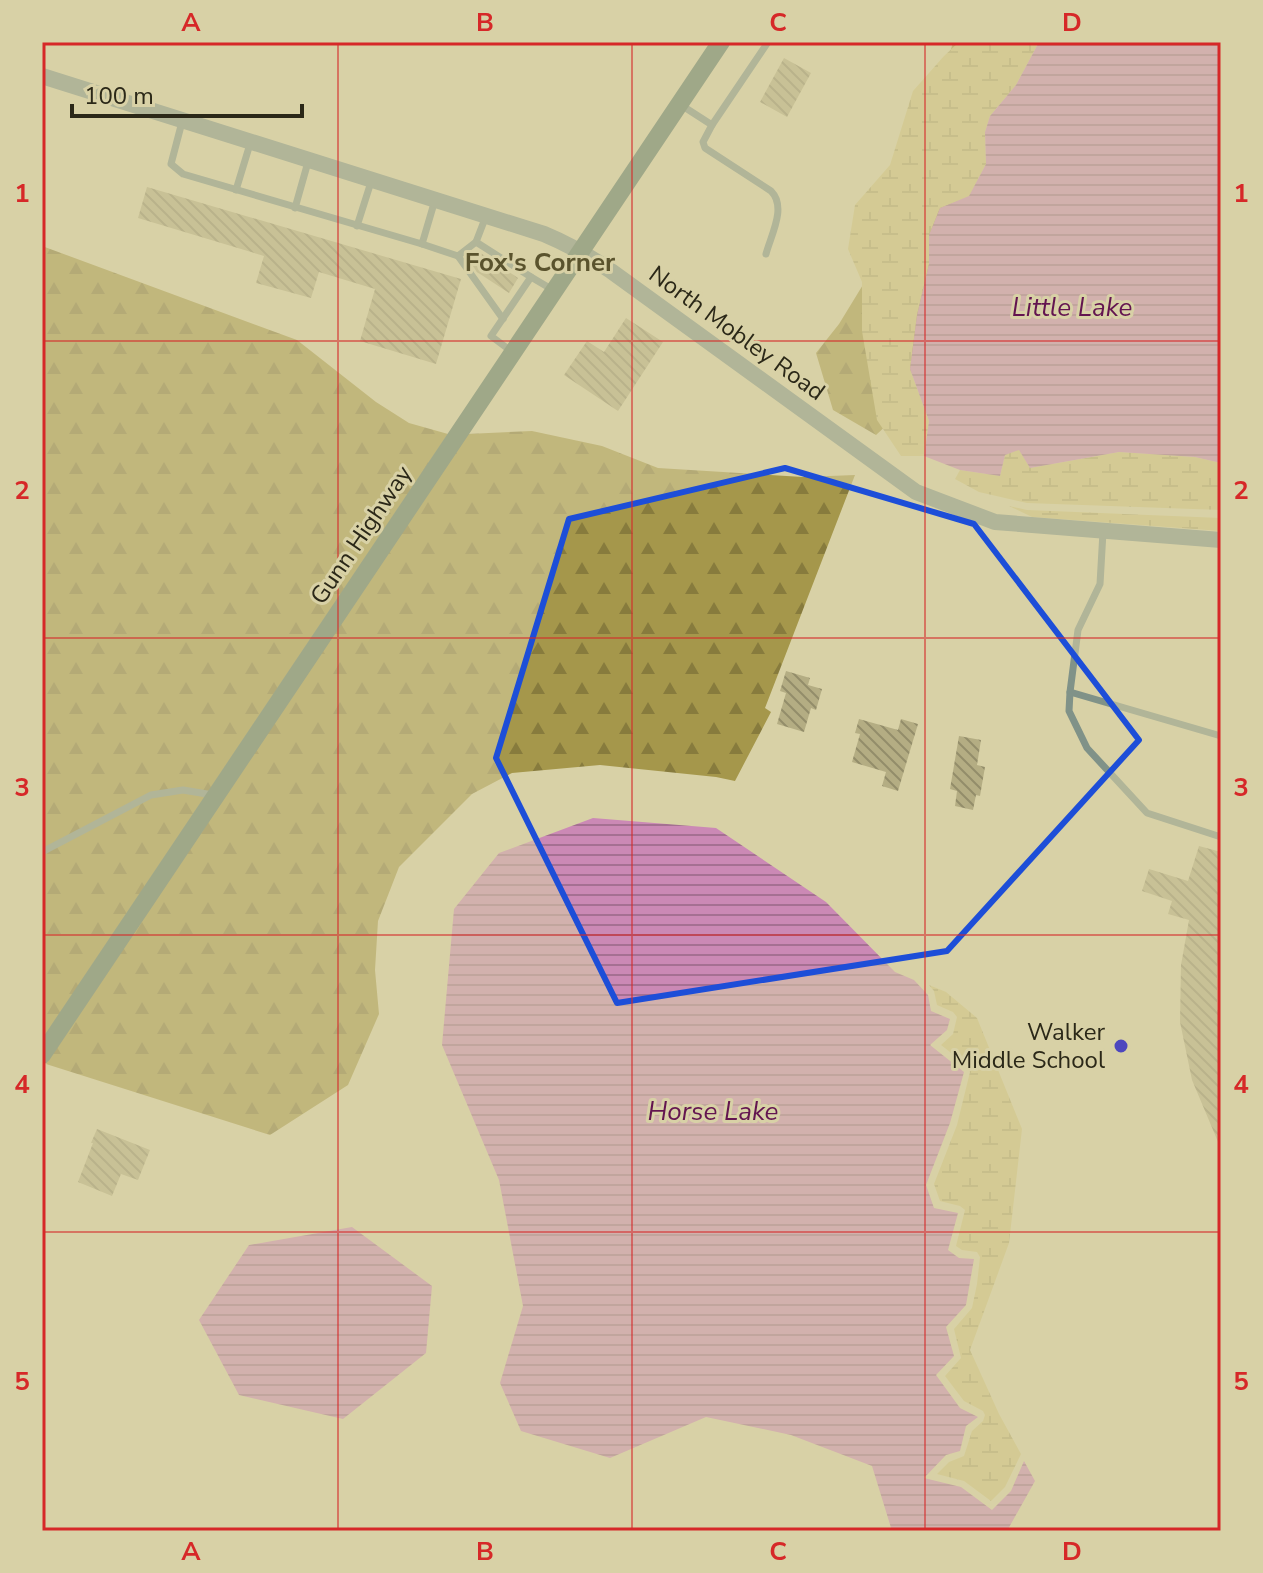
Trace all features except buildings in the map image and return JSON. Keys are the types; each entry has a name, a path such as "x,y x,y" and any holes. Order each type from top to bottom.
{"main road":[{"name":"Gunn Highway","path":"42,1055 721,42"}],"street":[{"name":"North Mobley Road","path":"42,76 544,234 581,251 916,492 995,522 1221,540"}],"lane":[{"path":"766,254 779,207 776,196 705,148 703,142 768,42"},
{"path":"680,103 712,125"},
{"path":"183,120 171,164 183,174 458,256 503,319"},
{"path":"236,190 251,141"},
{"path":"295,208 309,160"},
{"path":"357,226 371,180"},
{"path":"422,244 435,200"},
{"path":"458,256 476,242 486,216"},
{"path":"476,242 555,290"},
{"path":"513,352 491,336 531,277"},
{"path":"1103,531 1100,584 1078,630 1069,711 1087,748 1147,813 1221,837"},
{"path":"1070,692 1221,736"},
{"path":"42,852 151,795 183,790 215,795"}],"highlighted area":[{"path":"785,468 974,524 1139,740 947,951 617,1003 496,758 569,519"}],"green space":[{"path":"953,42 1000,42 901,412 876,435 833,410 816,353 839,324 872,270 941,86"},
{"path":"959,42 1039,42 1016,85 990,116 985,132 986,164 969,197 940,208 929,235 929,264 917,315 910,369 929,421 924,456 901,456 877,420 862,331 862,282 848,249 855,205 890,165 913,91"},
{"path":"42,246 297,340 376,402 409,423 448,434 42,1040"},
{"path":"532,431 602,446 658,468 803,477 855,475 765,708 771,712 735,781 600,765 512,773 472,794 399,867 378,921 375,970 379,1014 348,1085 270,1135 46,1064 467,434"},
{"path":"1019,449 1030,468 1119,452 1195,457 1221,463 1221,510 1027,503 979,492 955,479 960,470 1000,476 1005,455"},
{"path":"1009,506 1027,510 1221,518 1221,531 1032,517"},
{"path":"929,985 946,992 977,1018 1022,1129 1009,1243 970,1350 1021,1454 1005,1487 991,1501 964,1481 937,1474 949,1462 964,1456 972,1431 985,1415 964,1401 945,1376 961,1358 954,1329 972,1308 980,1257 977,1252 956,1246 965,1210 940,1201 934,1184 957,1125 970,1072 968,1066 941,1045 953,1034 957,1017 937,1005 934,991"}],"water":[{"name":"Little Lake","path":"1039,42 1221,42 1221,463 1195,457 1119,452 1030,468 1019,450 1005,455 1000,476 960,470 924,456 929,421 910,369 917,315 929,264 929,235 940,208 969,196 986,164 985,132 990,116 1016,85"},
{"name":"Horse Lake","path":"593,818 716,828 826,902 895,972 914,980 928,995 931,1011 950,1019 947,1030 930,1045 964,1072 950,1123 926,1185 934,1208 958,1213 948,1250 959,1258 974,1259 966,1305 946,1327 954,1356 936,1375 960,1408 978,1417 966,1426 960,1451 946,1455 924,1478 961,1487 992,1510 1011,1491 1024,1461 1035,1481 1007,1531 892,1531 872,1466 791,1435 706,1417 610,1458 521,1431 500,1383 523,1306 499,1180 442,1045 454,909 499,853"},
{"path":"352,1227 432,1286 426,1353 343,1419 239,1395 199,1320 249,1245"}],"place":[{"name":"Walker Middle School","path":"1121,1046"}],"district":[{"name":"Fox's Corner","path":"540,262"}]}
